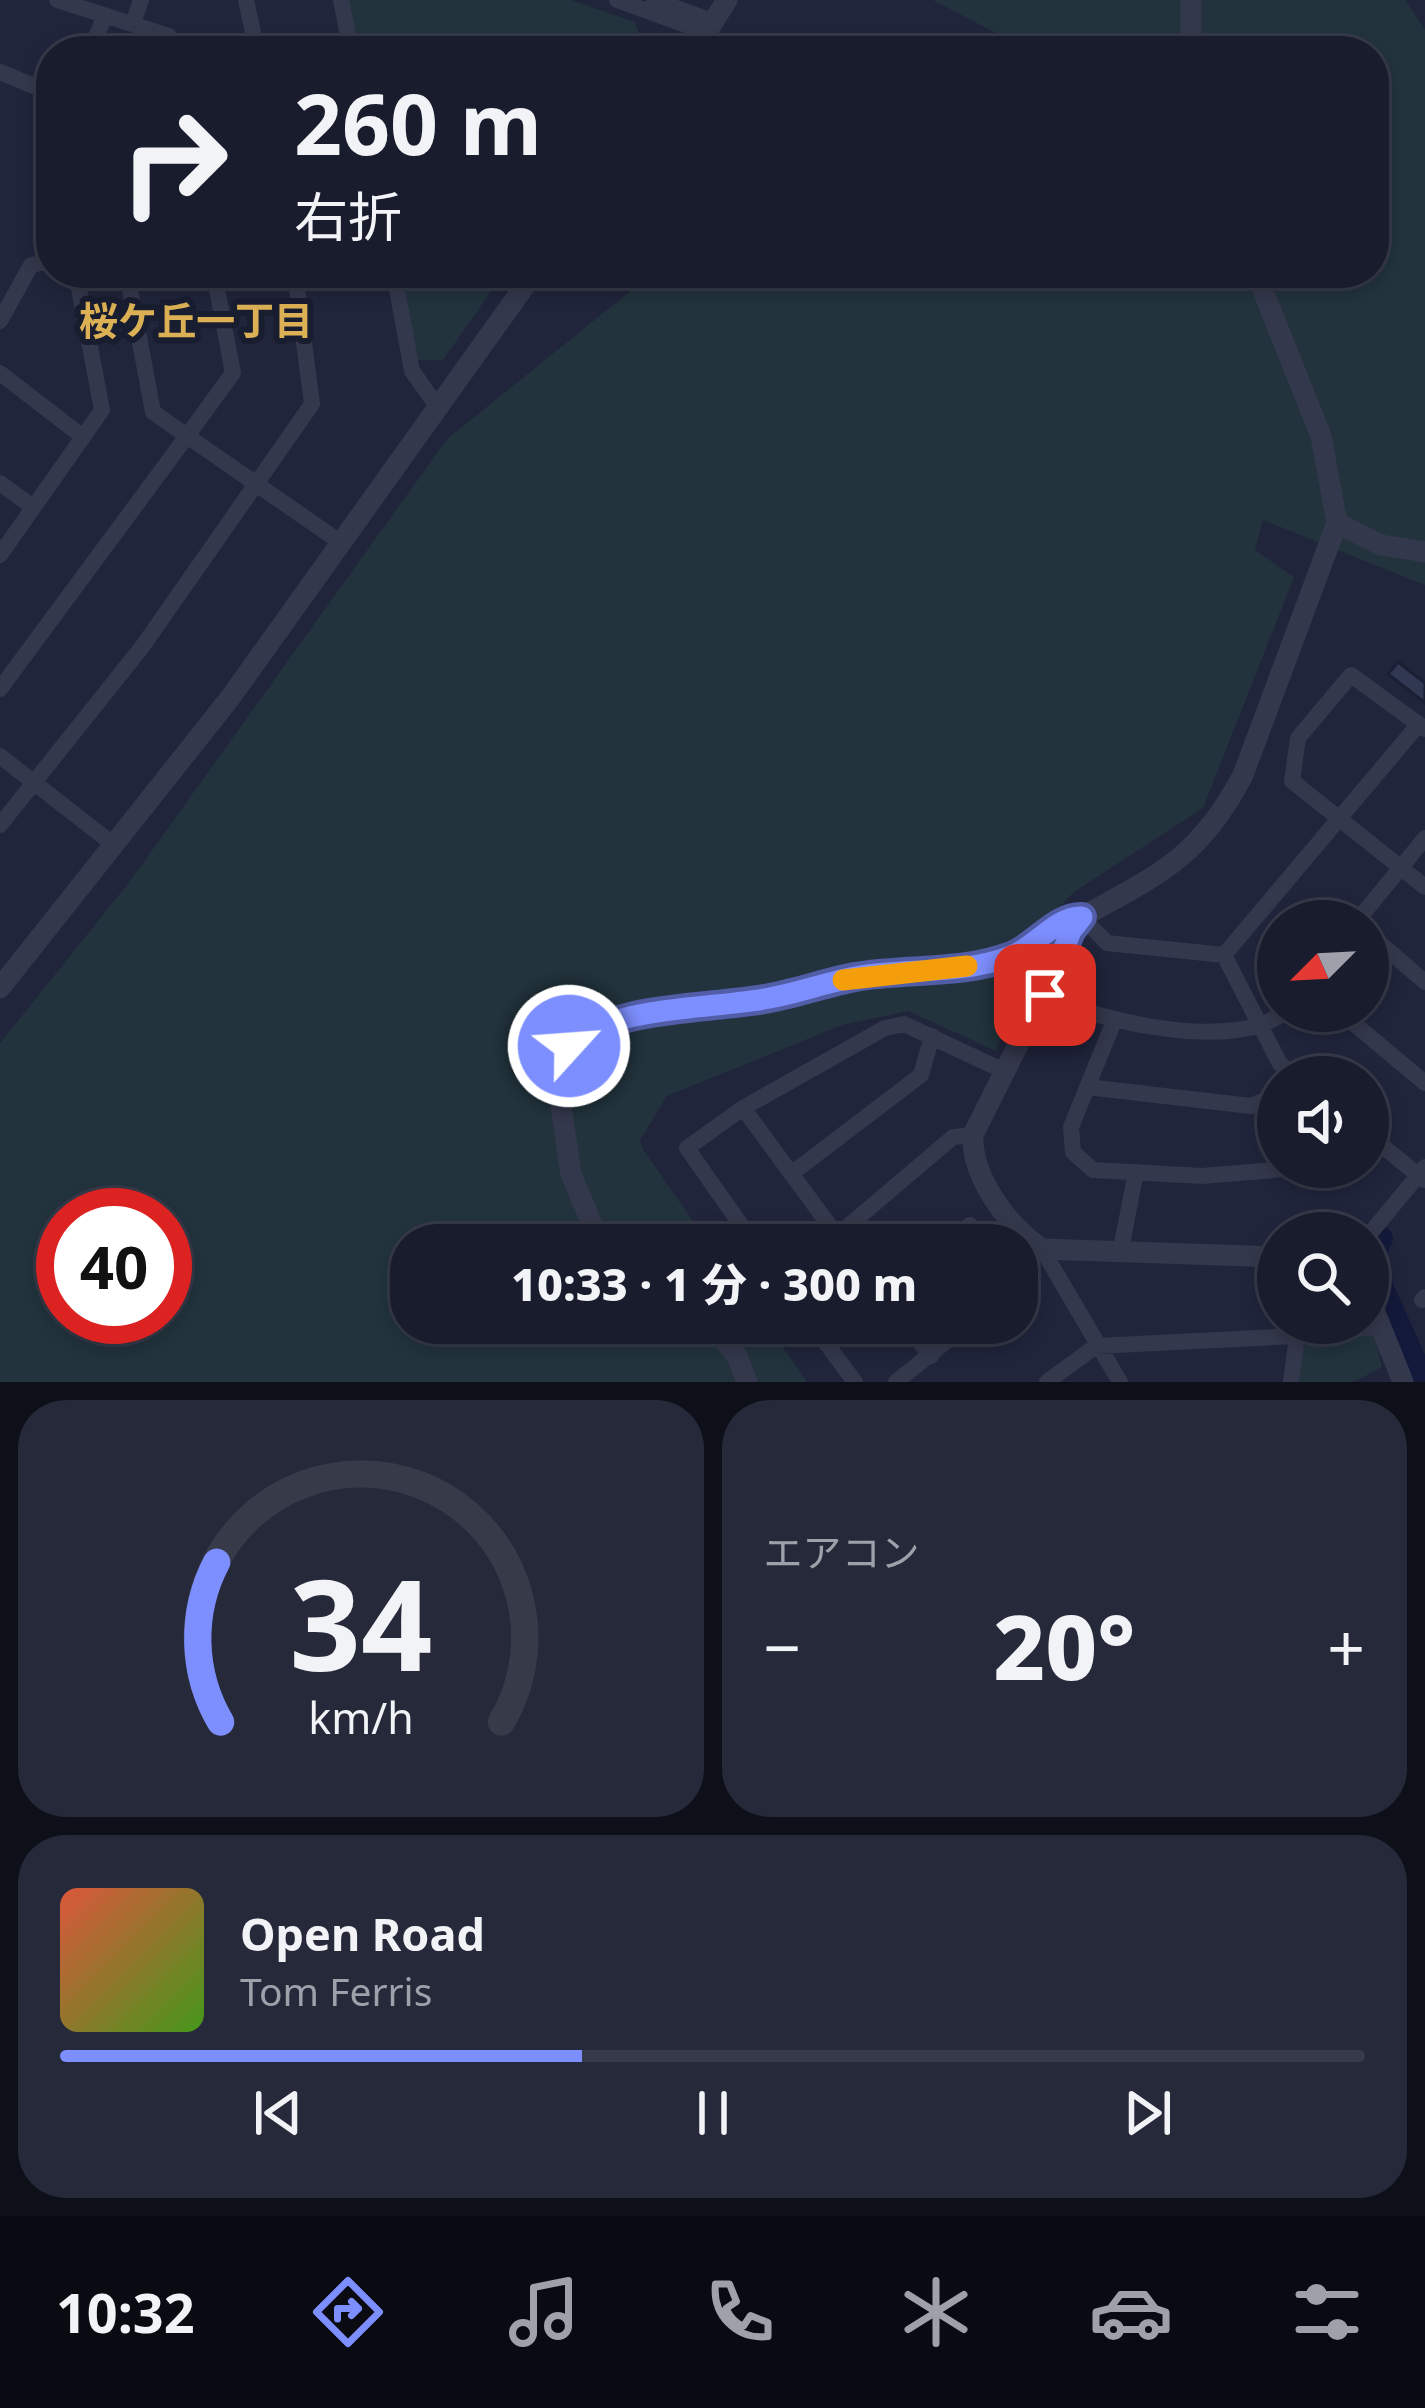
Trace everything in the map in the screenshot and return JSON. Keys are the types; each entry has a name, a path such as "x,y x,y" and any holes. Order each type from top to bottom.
{"street":[{"path":"57,0 170,36"},
{"path":"133,23 141,0"},
{"path":"246,0 253,36"},
{"path":"341,0 348,36"},
{"path":"617,0 706,35"},
{"path":"654,0 706,35"},
{"path":"706,35 727,0"},
{"path":"1191,0 1191,36"},
{"path":"96,36 105,16"},
{"path":"1,77 36,88"},
{"path":"0,321 31,265 36,264"},
{"path":"0,555 30,505 102,410 79,288"},
{"path":"130,288 153,412 340,542"},
{"path":"0,689 233,373 217,288"},
{"path":"0,825 142,647 312,404 297,288"},
{"path":"397,288 412,371 437,406"},
{"path":"0,988 230,698 523,288"},
{"path":"1120,1382 1042,1249 1024,1237 977,1168 973,1135 1045,995 1071,931 1082,917 1195,848 1222,814 1243,775 1337,524 1321,436 1262,288"},
{"path":"0,374 83,437"},
{"path":"0,483 30,505"},
{"path":"1337,524 1381,545 1425,552"},
{"path":"1224,955 1337,821 1422,726 1351,675 1298,738 1292,781 1337,821 1425,887"},
{"path":"0,756 114,845"},
{"path":"1374,900 1425,838"},
{"path":"592,1224 571,1174 560,1100 565,1059 579,1035 615,1021 763,1000 857,977 983,964 1015,955 1068,916 1082,917 1107,943 1224,955"},
{"path":"1389,951 1425,982"},
{"path":"1224,955 1257,1016"},
{"path":"1045,995 1083,1015 1114,1021 1199,1031 1257,1024"},
{"path":"1114,1021 1071,1127 1073,1152 1094,1170 1202,1176 1257,1171"},
{"path":"739,1224 687,1148 743,1108 886,1028 904,1024 1004,1071"},
{"path":"1365,1032 1425,1083"},
{"path":"791,1174 921,1075 932,1036"},
{"path":"1087,1087 1257,1104"},
{"path":"743,1108 823,1224"},
{"path":"855,1224 953,1137 973,1135"},
{"path":"1389,1149 1423,1174 1389,1212"},
{"path":"1120,1254 1136,1172"},
{"path":"1042,1249 1257,1256"},
{"path":"1047,1382 1096,1346 1257,1338"},
{"path":"1389,1343 1403,1382"},
{"path":"727,1344 746,1382"},
{"path":"826,1344 854,1382"},
{"path":"916,1344 931,1382"},
{"path":"896,1382 945,1344"},
{"path":"1291,1382 1296,1344"}],"shaded area":[{"path":"348,0 571,0 635,22 640,36 355,36"},
{"path":"933,0 1405,0 1425,30 1425,585 1263,520 1255,550 1294,577 1203,808 1074,892 1043,924 996,1051 908,1011 842,1025 667,1096 640,1140 695,1224 390,1224 390,1344 781,1344 807,1382 0,1382 0,1043 130,881 447,439 634,288 1389,288 1389,36 1001,36"},
{"path":"403,288 493,288 443,360 416,360"},
{"path":"1303,1344 1377,1344 1382,1367 1354,1382 1299,1382"}],"building":[{"path":"1398,662 1425,683 1425,703 1388,674"}],"waterway":[{"path":"1389,1304 1424,1382"}],"slow traffic":[{"path":"843,980 967,966"}],"district":[{"name":"桜ケ丘一丁目","path":"196,321"}],"route":[{"path":"569,1046 591,1028 615,1021 763,1000 857,977 983,964 1015,955 1068,916 1082,917 1071,931 1045,995"}]}
